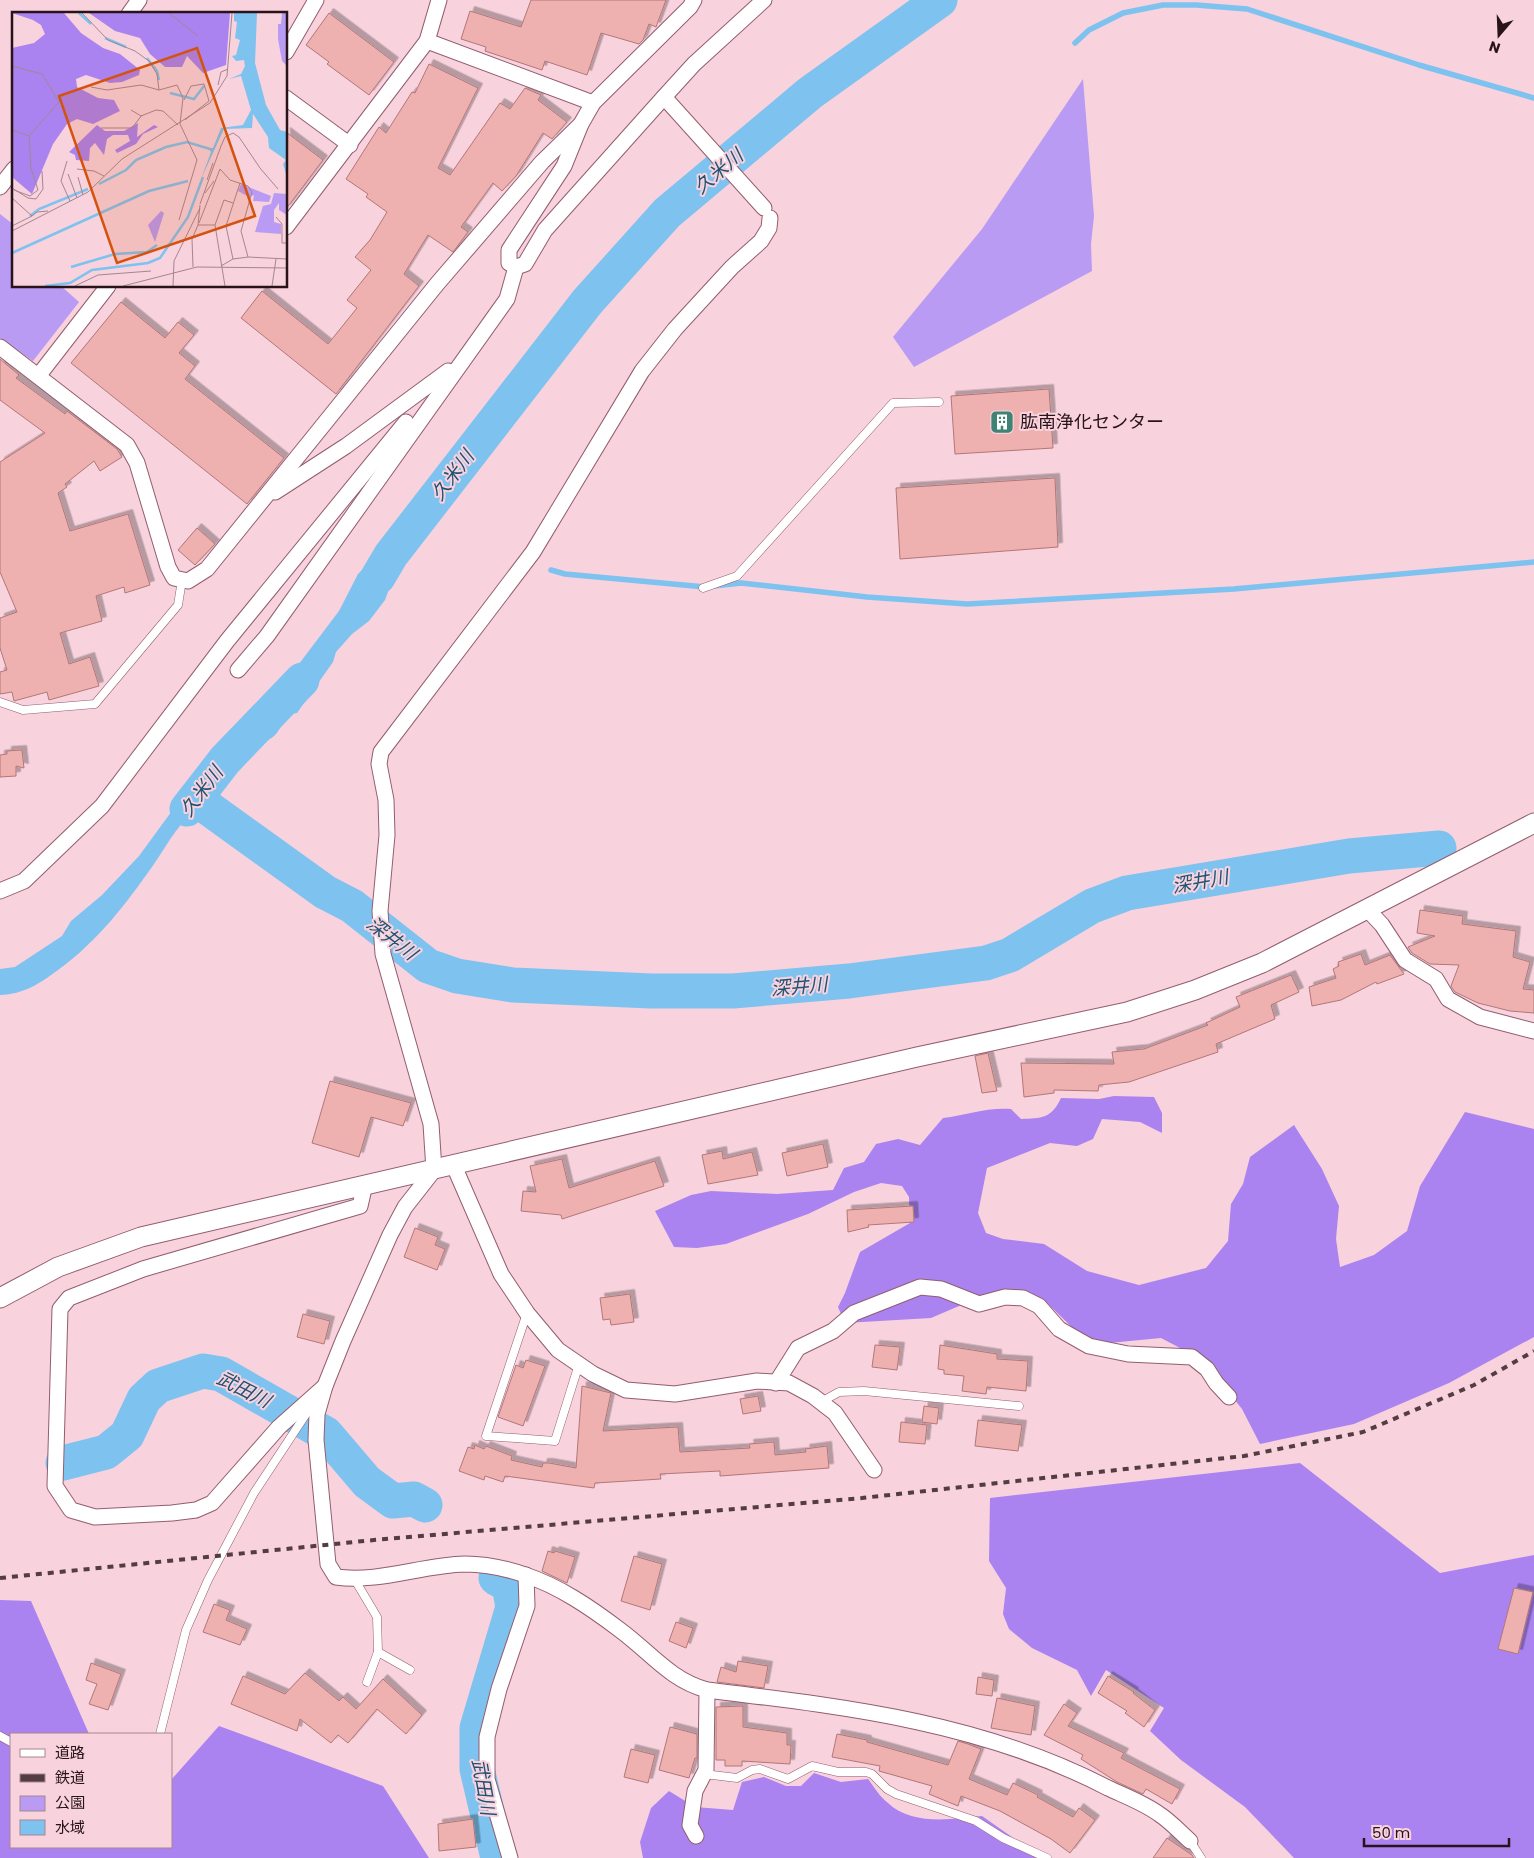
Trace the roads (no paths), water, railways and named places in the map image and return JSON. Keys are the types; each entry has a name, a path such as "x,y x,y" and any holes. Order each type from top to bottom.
{"street":[{"path":"130,12 139,0"},
{"path":"288,49 316,0"},
{"path":"288,224 427,41 439,0"},
{"path":"694,0 676,21 593,103 564,166 509,250 509,263 516,267 525,264 545,230 664,97 694,64 764,0"},
{"path":"427,41 593,103"},
{"path":"664,97 767,213 769,228 761,241 732,267 674,329 642,371 533,552 381,752 379,764 386,800 386,835 380,934 383,954 430,1124 434,1170 405,1207 390,1235 325,1386 317,1414 316,1440 328,1564 336,1577 355,1580 464,1564 496,1566 526,1575 570,1596 621,1630 665,1669 689,1685 707,1690 845,1707 923,1722 1038,1754 1074,1770 1159,1814 1190,1841"},
{"path":"288,99 350,145"},
{"path":"0,347 39,375 127,445 137,463 168,567 174,578 188,581 206,569 437,284 542,162 582,124"},
{"path":"0,187 12,172"},
{"path":"238,670 267,636 507,299 516,267"},
{"path":"39,375 106,288"},
{"path":"0,891 24,880 102,806 227,641 507,299"},
{"path":"258,506 283,486 346,446 448,371"},
{"path":"0,1298 58,1266 142,1236 365,1184 454,1166 917,1057 1127,1012 1195,990 1262,963 1534,823"},
{"path":"1367,909 1382,925 1405,960 1436,979 1448,999 1480,1017 1534,1031"},
{"path":"454,1166 501,1274 527,1313 558,1350 626,1390 675,1394 757,1382 788,1383 835,1413 874,1470"},
{"path":"325,1386 279,1427 212,1503 196,1510 95,1517 71,1510 55,1486 60,1309 69,1298 144,1270 360,1206 365,1184"},
{"path":"776,1383 798,1348 833,1331 854,1313 920,1287 941,1289 979,1304 1006,1297 1023,1298 1039,1306 1059,1329 1089,1346 1128,1354 1192,1357 1207,1369 1216,1383 1229,1397"},
{"path":"510,1858 487,1779 487,1737 499,1689 527,1606 526,1575"},
{"path":"696,1836 690,1825 695,1791 704,1774 707,1690"}],"lane":[{"path":"703,588 737,576 893,402 940,402"},
{"path":"0,702 22,710 95,704 178,605 182,580"},
{"path":"527,1313 486,1436 555,1441 579,1364"},
{"path":"160,1733 186,1630 208,1580 254,1494 325,1386"},
{"path":"820,1402 839,1392 864,1391 1019,1406"},
{"path":"355,1580 376,1617 378,1652 368,1682"},
{"path":"378,1652 410,1670"},
{"path":"704,1774 737,1778 752,1770 760,1769 788,1779 812,1766 838,1772 866,1772 872,1774 896,1794 976,1821 1003,1838 1047,1858"},
{"path":"1190,1841 1202,1858"}],"water":[{"path":"403,528 406,530 407,549 397,567 385,600 369,621 352,634 336,652 333,662 297,713 286,718 275,735 214,789 244,823 232,837 191,815 175,832 122,907 86,947 38,984 17,993 0,995 0,969 15,967 62,936 71,921 102,895 139,856 177,804 241,750 264,736 268,726 269,693 277,683 283,685 339,611 358,574"}],"waterway":[{"name":"久米川","path":"378,577 391,555 587,302 667,213 810,93 940,0"},
{"path":"1075,43 1089,30 1123,13 1163,5 1196,5 1247,9 1419,65 1534,98"},
{"path":"714,586 741,583 867,597 967,604 1234,589 1534,562"},
{"path":"551,570 565,574 705,587"},
{"name":"久米川","path":"187,809 225,760 302,680"},
{"name":"深井川","path":"200,802 325,892 352,906 428,966 457,976 513,985 651,991 733,991 849,981 986,963 1010,955 1092,906 1127,893 1349,856 1439,848"},
{"name":"武田川","path":"63,1463 106,1452 127,1435 144,1399 158,1386 203,1371 221,1374 326,1434 367,1482 393,1501 414,1499 425,1505"},
{"name":"武田川","path":"496,1578 509,1585 513,1607 477,1728 477,1769 498,1858"}],"railway":[{"path":"0,1578 374,1540 862,1498 1244,1456 1363,1432 1474,1385 1534,1351"}],"place":[{"name":"肱南浄化センター","path":"1002,422"}]}
